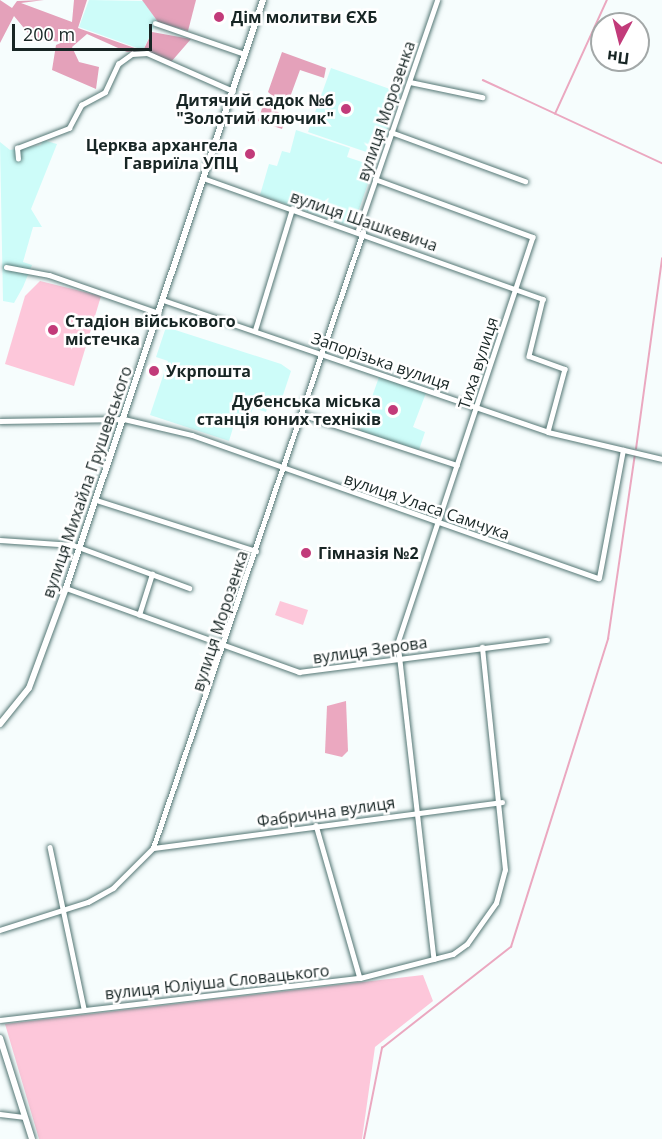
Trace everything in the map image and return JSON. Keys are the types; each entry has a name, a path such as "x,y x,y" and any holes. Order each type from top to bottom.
{"main road":[{"name":"вулиця Михайла Грушевського","path":"0,724 29,688 66,588 263,0"},
{"path":"0,1038 32,1139"}],"street":[{"name":"вулиця Морозенка","path":"0,930 63,910 113,888 153,848 225,645 375,179 437,0"},
{"path":"155,23 245,54"},
{"path":"18,159 17,148 69,128 81,105 105,92 117,64 132,54 147,53 232,91"},
{"path":"410,82 482,97"},
{"path":"391,132 525,181"},
{"name":"вулиця Шашкевича","path":"203,178 360,231 546,303 529,356 565,369 548,432"},
{"name":"Тиха вулиця","path":"375,179 533,237 457,465 397,657"},
{"path":"255,330 292,209"},
{"path":"6,267 49,275 159,313"},
{"name":"Запорізька вулиця","path":"163,300 321,352 548,432 662,459"},
{"path":"301,414 457,465"},
{"name":"вулиця Уласа Самчука","path":"0,421 123,419 192,435 282,470 600,578 623,450"},
{"path":"96,500 256,551"},
{"path":"0,540 80,547 189,588"},
{"path":"140,615 152,574"},
{"name":"вулиця Зерова","path":"66,588 299,672 397,657 547,640"},
{"name":"вулиця Юліуша Словацького","path":"0,1020 360,978 434,959 467,944 496,903 505,870 502,802 482,647"},
{"path":"397,657 434,959"},
{"name":"Фабрична вулиця","path":"153,848 502,802"},
{"path":"316,825 360,978"},
{"path":"50,847 84,1009"},
{"path":"0,1114 23,1116"}],"shaded area":[{"path":"0,0 12,8 17,1 44,0 21,3 72,22 74,0 87,0 78,28 143,51 152,32 191,39 171,62 148,52 127,52 87,34 72,47 79,62 99,67 96,89 52,70 56,45 63,42 33,39 14,16 0,43"},
{"path":"89,0 144,1 157,21 143,50 79,27"},
{"path":"142,0 196,0 188,31 158,22"},
{"path":"282,52 326,68 324,78 300,70 286,108 268,92"},
{"path":"331,68 401,93 378,156 308,132"},
{"path":"265,99 285,119 282,129 258,121"},
{"path":"296,130 350,148 347,157 374,166 353,227 260,195 269,164 277,166 282,151 290,153"},
{"path":"43,140 57,144 31,209 42,227 33,227 23,262 32,265 23,287 14,303 3,301 0,142 10,150 41,145"},
{"name":"Стадіон військового містечка","path":"40,281 101,296 74,386 5,364 25,296"},
{"path":"166,327 281,364 291,371 282,398 272,395 266,412 253,408 248,421 236,418 229,441 150,415 168,361 156,357"},
{"name":"Дубенська міська станція юних техніків","path":"379,377 426,393 413,427 425,432 419,450 360,431"},
{"path":"280,601 308,610 303,625 275,615"},
{"path":"346,701 348,751 342,757 325,753 327,706"},
{"path":"423,975 433,1001 375,1047 362,1139 39,1139 5,1024"}],"waterway":[{"path":"555,114 607,0"},
{"path":"483,80 662,163"},
{"path":"636,449 662,259"},
{"path":"364,1139 382,1048 511,947 608,639 635,455"}],"place":[{"name":"Дім молитви ЄХБ","path":"219,17"},
{"name":"Дитячий садок №6 \"Золотий ключик\"","path":"346,109"},
{"name":"Церква архангела Гавриїла УПЦ","path":"250,154"},
{"name":"Стадіон військового містечка","path":"53,330"},
{"name":"Укрпошта","path":"154,371"},
{"name":"Дубенська міська станція юних техніків","path":"393,410"},
{"name":"Гімназія №2","path":"306,553"}]}
